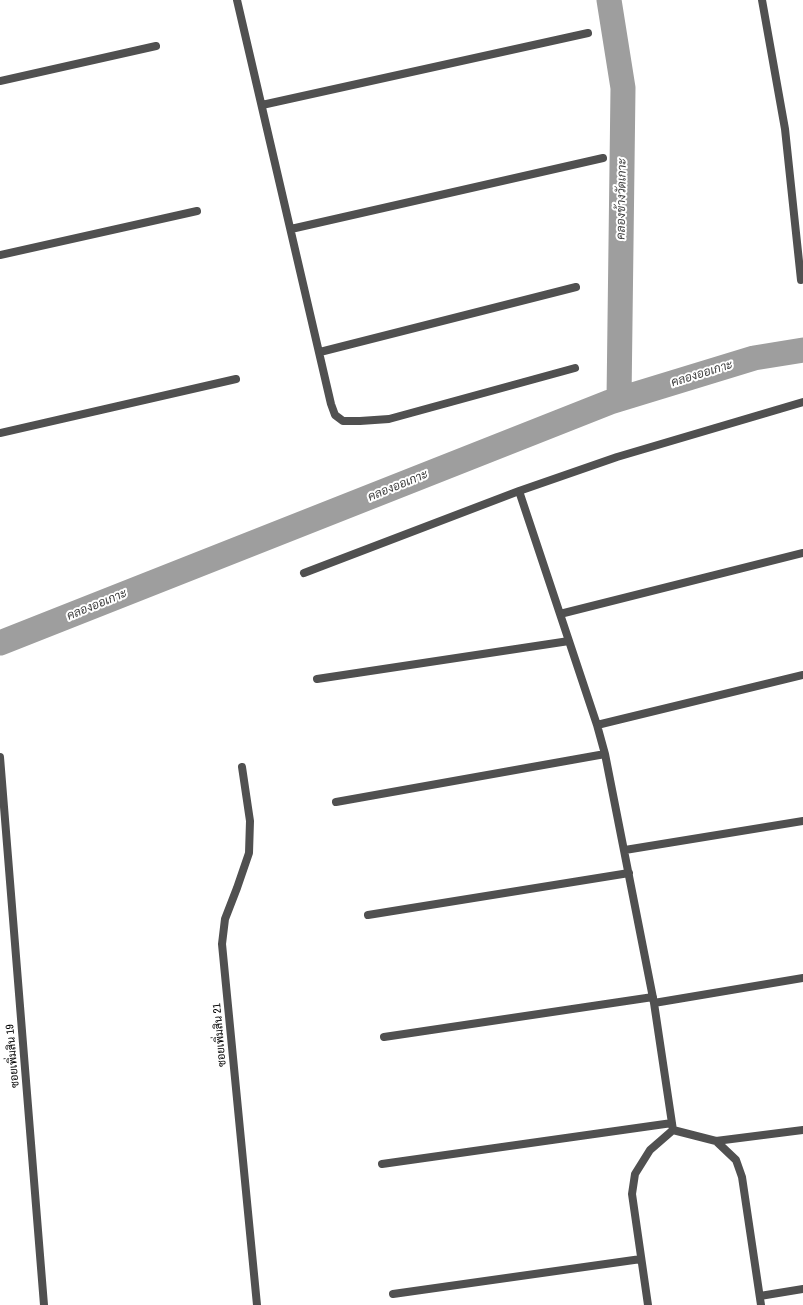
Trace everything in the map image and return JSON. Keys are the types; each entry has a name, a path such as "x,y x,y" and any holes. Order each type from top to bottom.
{"street":[{"path":"237,0 331,404 335,415 343,421 389,418 575,368"},
{"path":"762,0 785,129 801,280"},
{"path":"262,105 588,33"},
{"path":"0,81 156,46"},
{"path":"291,230 603,158"},
{"path":"0,255 197,211"},
{"path":"320,352 576,287"},
{"path":"0,433 236,379"},
{"path":"304,573 519,491 617,457 803,402"},
{"path":"519,491 597,725 605,754 653,1000 672,1126"},
{"path":"560,614 803,553"},
{"path":"317,679 569,642"},
{"path":"597,725 803,675"},
{"path":"336,802 605,754"},
{"name":"ซอยเพิ่มสิน 19","path":"0,757 44,1305"},
{"name":"ซอยเพิ่มสิน 21","path":"242,767 250,821 249,853 238,888 225,919 222,944 257,1305"},
{"path":"624,850 803,821"},
{"path":"368,915 629,873"},
{"path":"384,1037 803,978"},
{"path":"648,1305 632,1194 635,1174 650,1150 672,1126"},
{"path":"382,1164 672,1126 716,1141 736,1160 742,1177 761,1305"},
{"path":"716,1141 803,1130"},
{"path":"393,1294 641,1259"},
{"path":"760,1296 803,1289"}],"waterway":[{"name":"คลองข้างวัดเกาะ","path":"609,0 623,88 619,399"},
{"name":"คลองออเกาะ","path":"0,643 610,402 754,358 803,350"}]}
